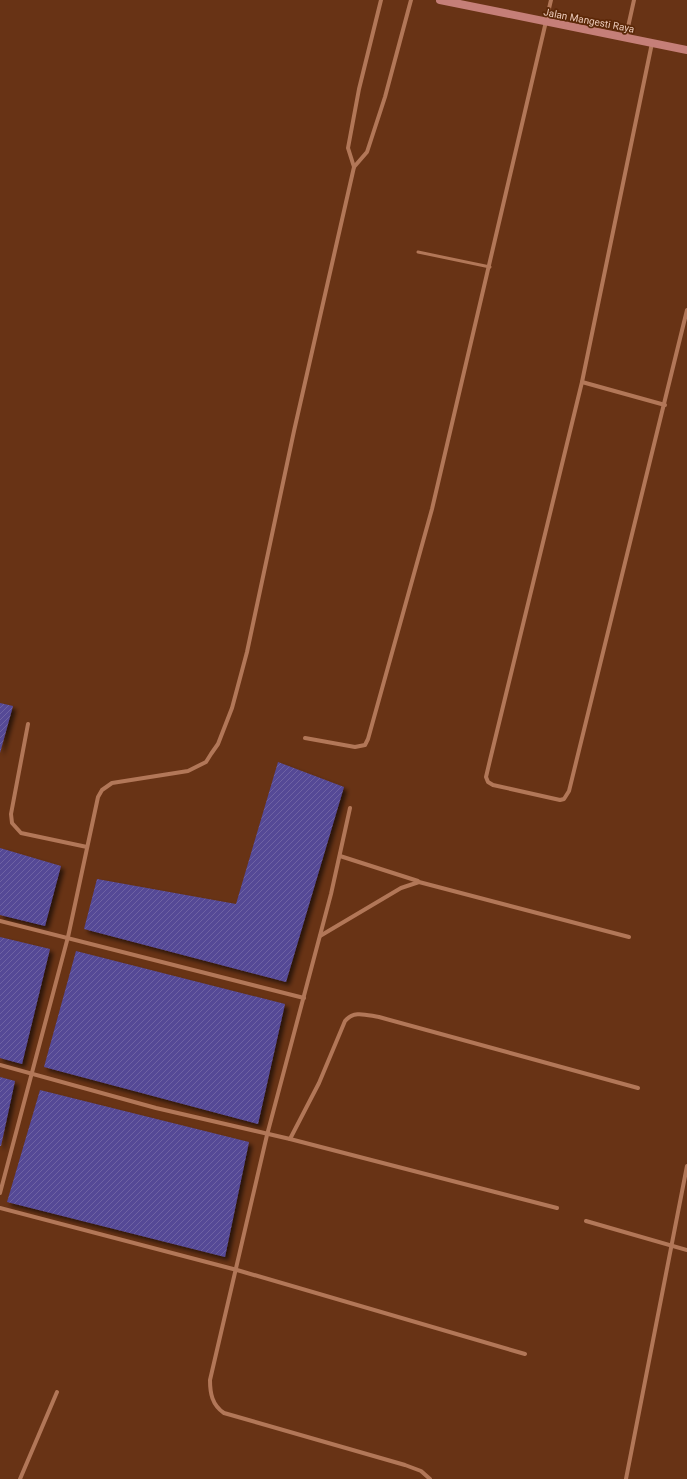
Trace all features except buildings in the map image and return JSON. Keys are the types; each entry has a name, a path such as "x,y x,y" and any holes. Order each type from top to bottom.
{"main road":[{"name":"Jalan Mangesti Raya","path":"440,0 476,4 546,22 626,36 687,50"}],"street":[{"path":"354,168 348,148 359,89 381,0"},
{"path":"0,1193 68,937 95,804 102,790 112,783 188,771 206,762 212,754 225,727 232,708 247,652 354,168 367,152 385,97 411,0"},
{"path":"305,738 355,747 365,745 368,739 432,509 490,267 538,49 551,0"},
{"path":"626,36 634,0"},
{"path":"652,42 582,382 486,777 488,782 493,785 560,800 564,800 569,791 665,405 687,310"},
{"path":"582,382 665,405"},
{"path":"28,724 11,814 12,823 21,833 87,847"},
{"path":"350,808 340,856 320,936 267,1135 237,1270 210,1380 210,1392 218,1409 224,1413 405,1465 421,1471 430,1479"},
{"path":"340,856 419,882 629,937"},
{"path":"320,936 401,888 419,882"},
{"path":"0,921 304,998"},
{"path":"290,1139 319,1082 345,1021 350,1015 357,1013 387,1019 638,1088"},
{"path":"0,1065 156,1108 267,1135 290,1139 557,1208"},
{"path":"626,1479 687,1166"},
{"path":"0,1208 237,1270 525,1354"},
{"path":"586,1221 687,1250"},
{"path":"20,1479 57,1392"}],"lane":[{"path":"418,252 490,267"}]}
